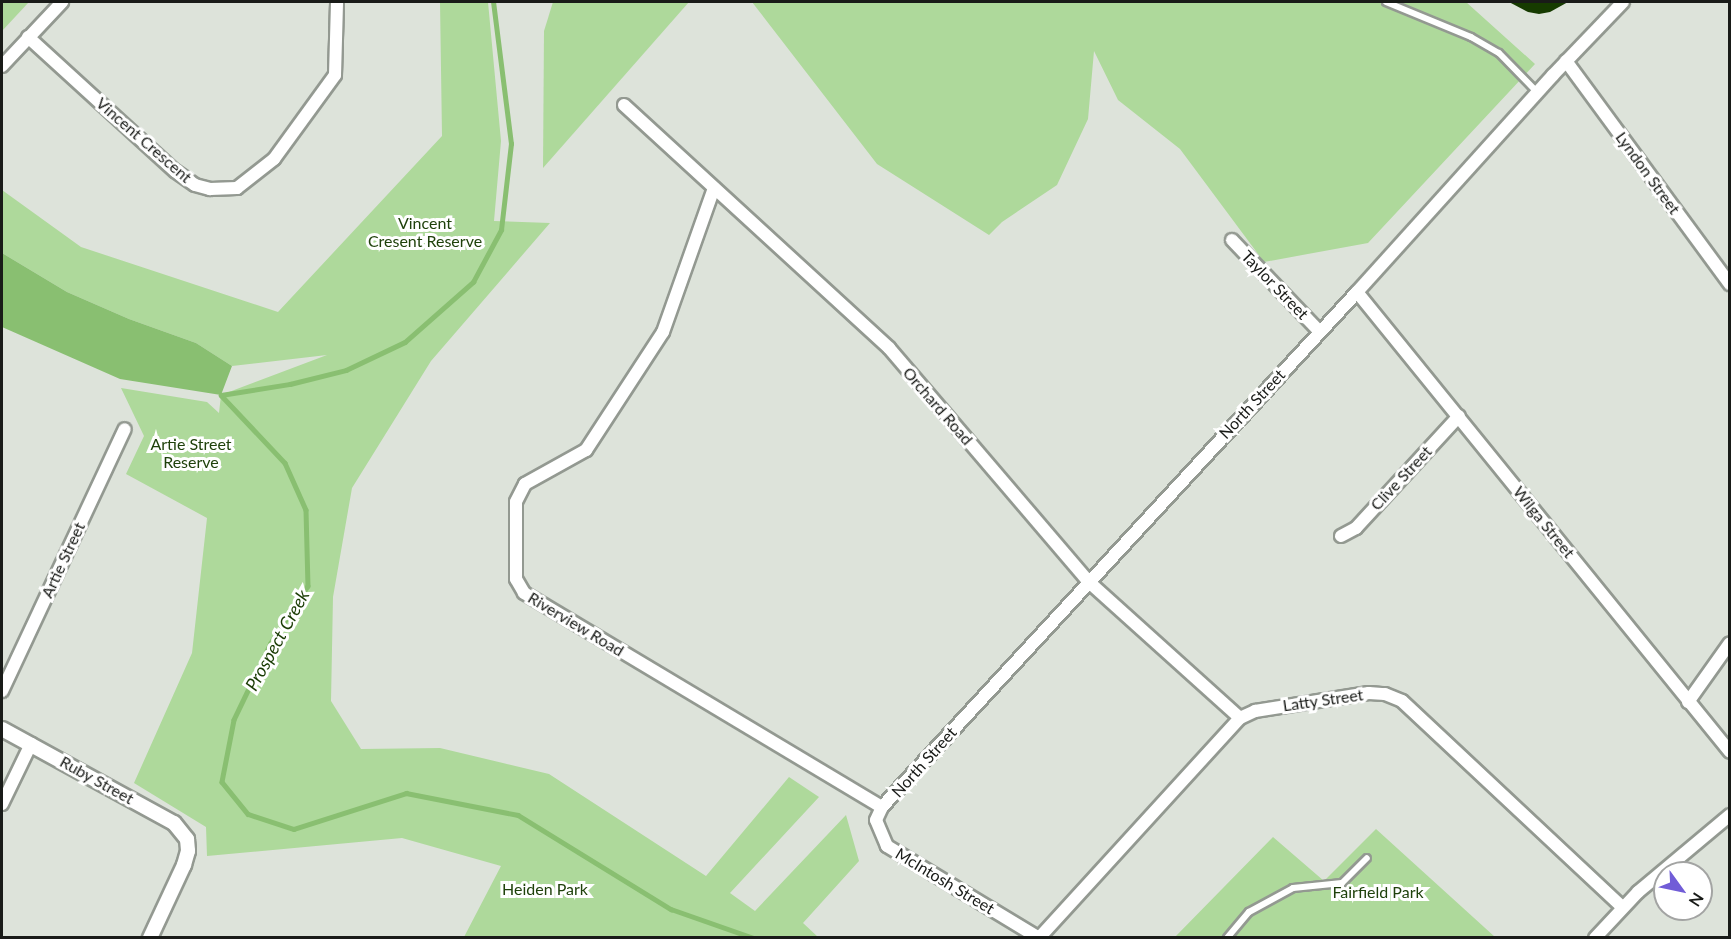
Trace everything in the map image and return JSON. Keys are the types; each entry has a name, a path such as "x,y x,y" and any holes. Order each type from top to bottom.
{"street":[{"path":"2,66 62,2"},
{"name":"Vincent Crescent","path":"28,37 175,171 195,185 210,189 237,188 274,159 335,75 337,2"},
{"name":"North Street","path":"882,807 1357,292 1537,92 1623,2"},
{"name":"Lyndon Street","path":"1566,61 1730,284"},
{"name":"Orchard Road","path":"624,105 889,348 1089,582 1240,718"},
{"name":"Riverview Road","path":"714,188 663,332 586,450 525,484 516,502 516,579 524,593 882,807"},
{"name":"Taylor Street","path":"1232,240 1319,331"},
{"name":"Wilga Street","path":"1357,292 1730,752"},
{"name":"Clive Street","path":"1341,536 1356,528 1458,416"},
{"name":"Artie Street","path":"2,691 125,429"},
{"path":"1688,702 1730,643"},
{"name":"Latty Street","path":"1039,938 1240,718 1255,711 1351,696 1385,694 1402,701 1622,907"},
{"name":"Ruby Street","path":"2,729 174,823 187,839 188,851 183,865 150,938"},
{"path":"2,804 31,744"},
{"name":"McIntosh Street","path":"882,807 876,820 887,846 1039,938"},
{"path":"1595,938 1622,907 1730,815"}],"lane":[{"path":"1386,2 1462,33 1499,53 1537,92"},
{"path":"1227,938 1250,912 1293,888 1342,883 1367,858"}],"green space":[{"path":"2,2 29,2 2,31"},
{"path":"440,2 488,2 501,141 494,221 550,223 431,361 352,488 333,597 331,701 361,749 440,748 549,774 706,876 789,777 819,797 730,893 755,911 846,815 859,861 803,923 818,937 464,937 501,866 402,838 207,856 206,827 134,783 192,653 207,518 126,474 144,436 121,388 207,402 219,413 221,395 327,355 232,366 196,343 129,319 67,292 2,253 2,190 81,247 278,312 442,136"},
{"path":"553,2 689,2 543,168 544,31"},
{"path":"752,2 1466,2 1535,64 1368,243 1264,262 1180,149 1118,100 1094,51 1088,119 1057,185 1002,222 989,235 877,164"},
{"name":"Fairfield Park","path":"1376,829 1495,937 1174,938 1273,837 1324,881"}],"shaded area":[{"path":"2,253 67,292 129,319 196,343 232,366 221,395 120,379 2,327"}],"building":[{"path":"1509,2 1568,2 1550,12 1539,14 1528,12"}],"waterway":[{"path":"221,395 290,384 346,370 405,342 473,282 501,230 511,144 493,2"},
{"name":"Prospect Creek","path":"221,395 285,463 306,510 308,586 271,643 234,720 222,782 248,814 294,829 406,793 518,815 671,909 754,938"}],"park label":[{"name":"Vincent Cresent Reserve","path":"425,232"},
{"name":"Artie Street Reserve","path":"191,453"},
{"name":"Heiden Park","path":"545,889"}]}
